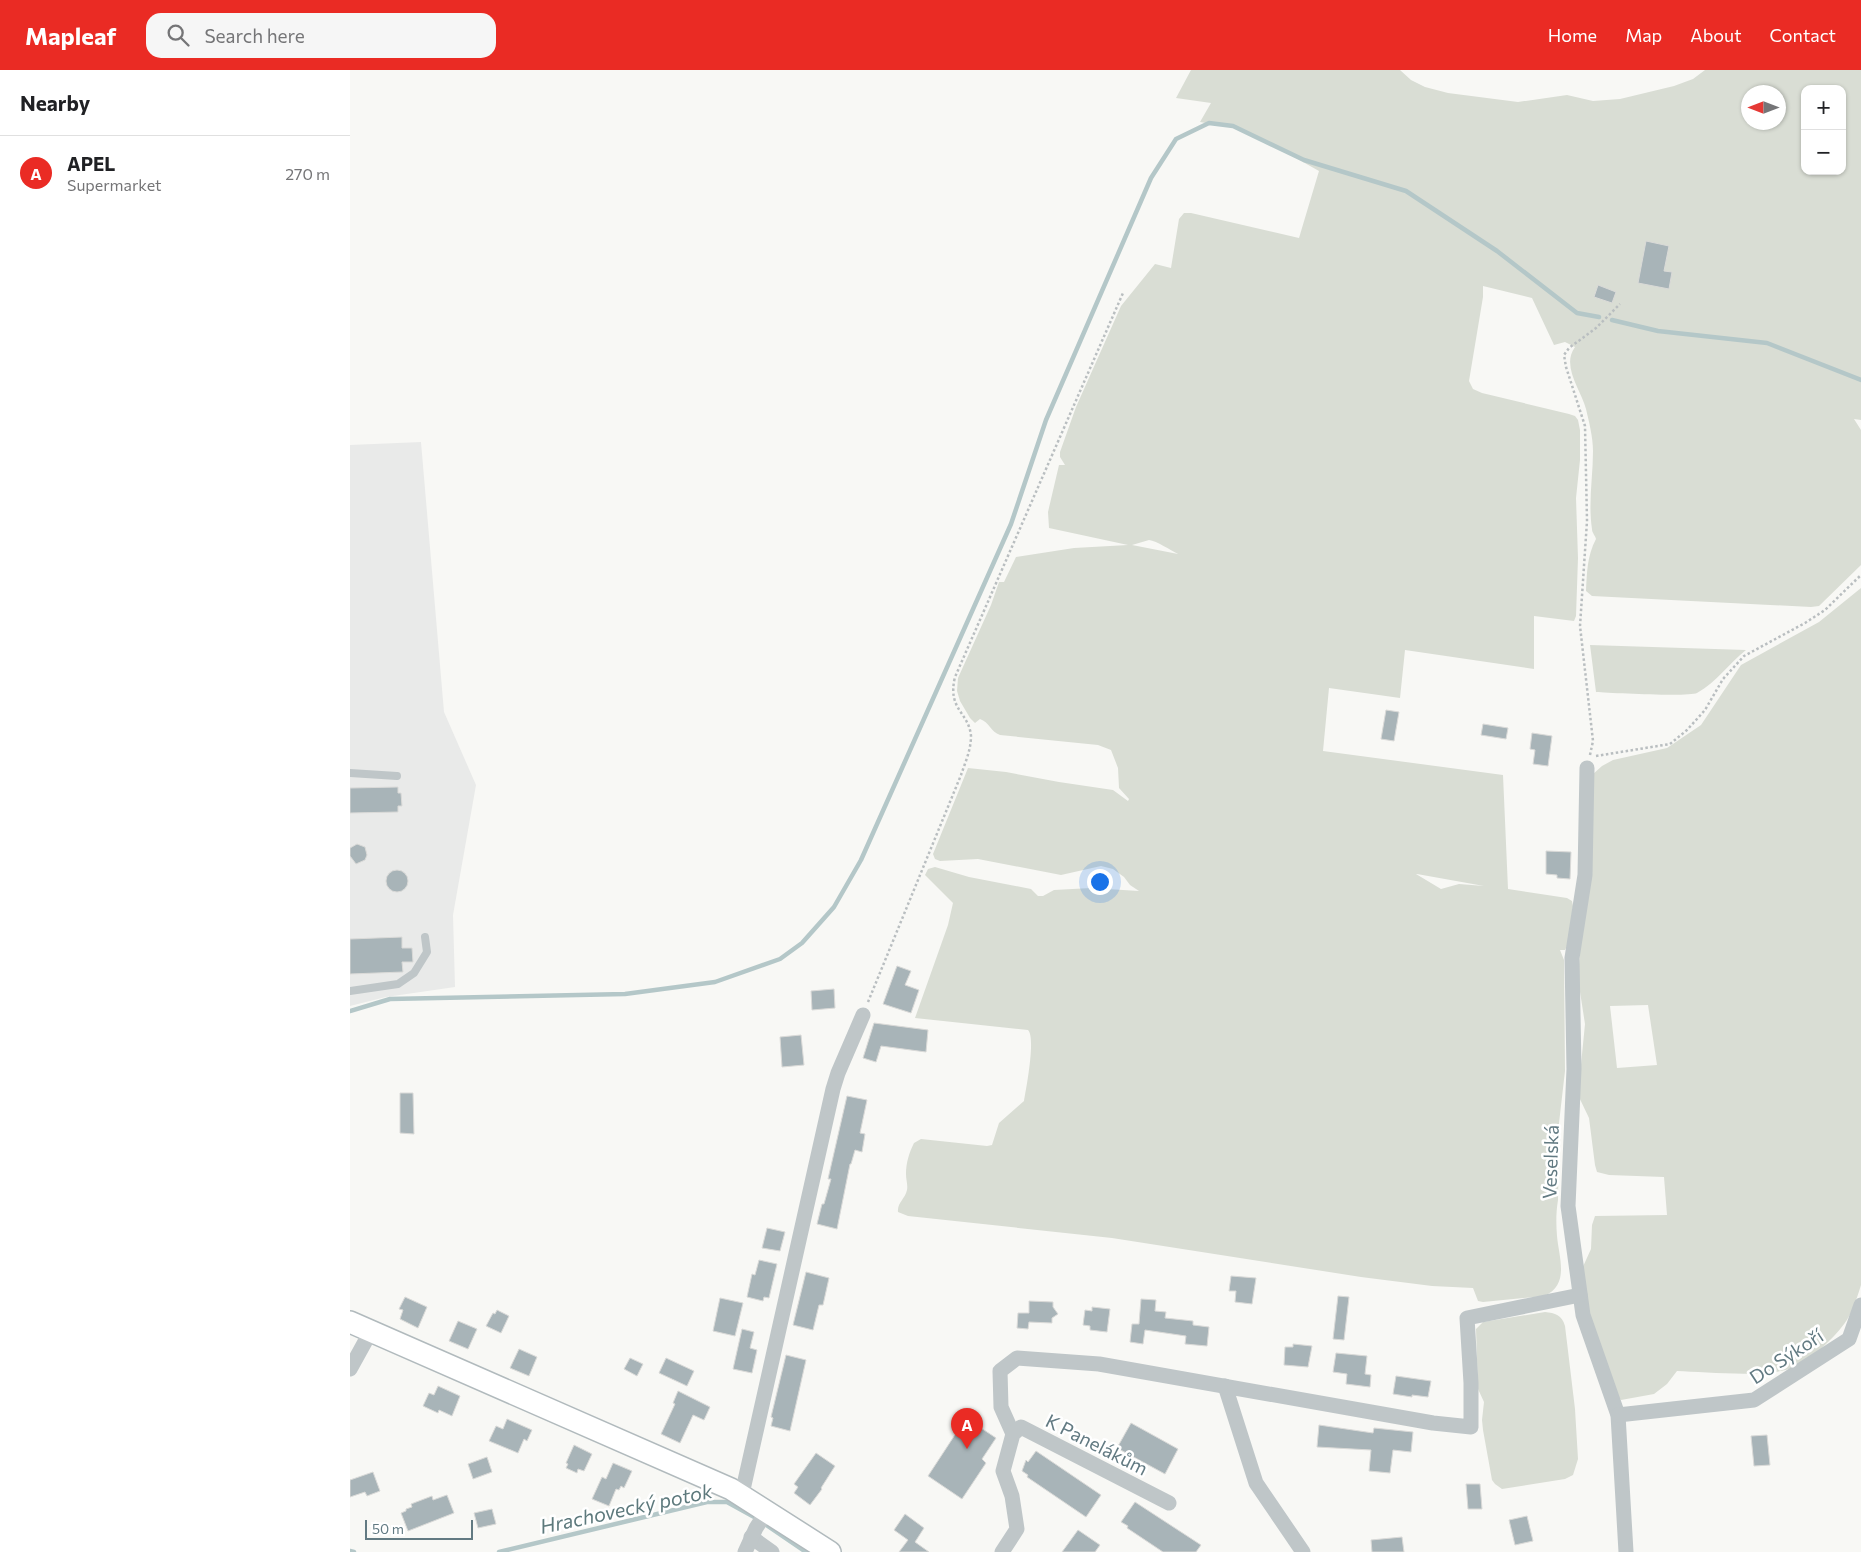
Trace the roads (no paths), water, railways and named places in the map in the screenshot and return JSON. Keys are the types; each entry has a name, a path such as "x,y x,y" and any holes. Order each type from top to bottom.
{"street":[{"name":"Veselská","path":"1587,768 1585,875 1572,958 1574,1069 1568,1206 1583,1315 1618,1415 1626,1552"},
{"path":"742,1494 831,1098 838,1073 863,1015"},
{"path":"1002,1552 1017,1529 1012,1496 1003,1471 1013,1434 1001,1407 1000,1372 1017,1358 1099,1364 1433,1423 1471,1428 1471,1383 1467,1318 1580,1295"},
{"name":"Do Sýkoří","path":"1618,1415 1754,1400 1849,1339 1861,1305"},
{"path":"350,1322 742,1494 759,1523 772,1552"},
{"path":"350,1369 371,1331"},
{"path":"1225,1386 1256,1483 1303,1552"},
{"name":"K Panelákům","path":"1013,1434 1021,1428 1169,1503"},
{"path":"745,1552 759,1523"},
{"path":"759,1523 830,1552"}],"lane":[{"path":"350,773 397,776"},
{"path":"350,991 398,984 414,974 427,952 424,937"}],"waterway":[{"path":"350,1011 390,999 625,994 715,982 780,959 802,943 834,907 861,860 1011,524 1046,420 1151,178 1176,139 1209,123 1233,126 1304,160 1406,191 1497,251 1577,313 1599,317"},
{"path":"1612,320 1658,331 1767,343 1861,380"},
{"name":"Hrachovecký potok","path":"499,1552 707,1502 727,1502 756,1518 806,1552"},
{"name":"Hrachovecký potok","path":"350,1551 354,1552"}],"place":[{"name":"APEL","path":"967,1449"}]}
